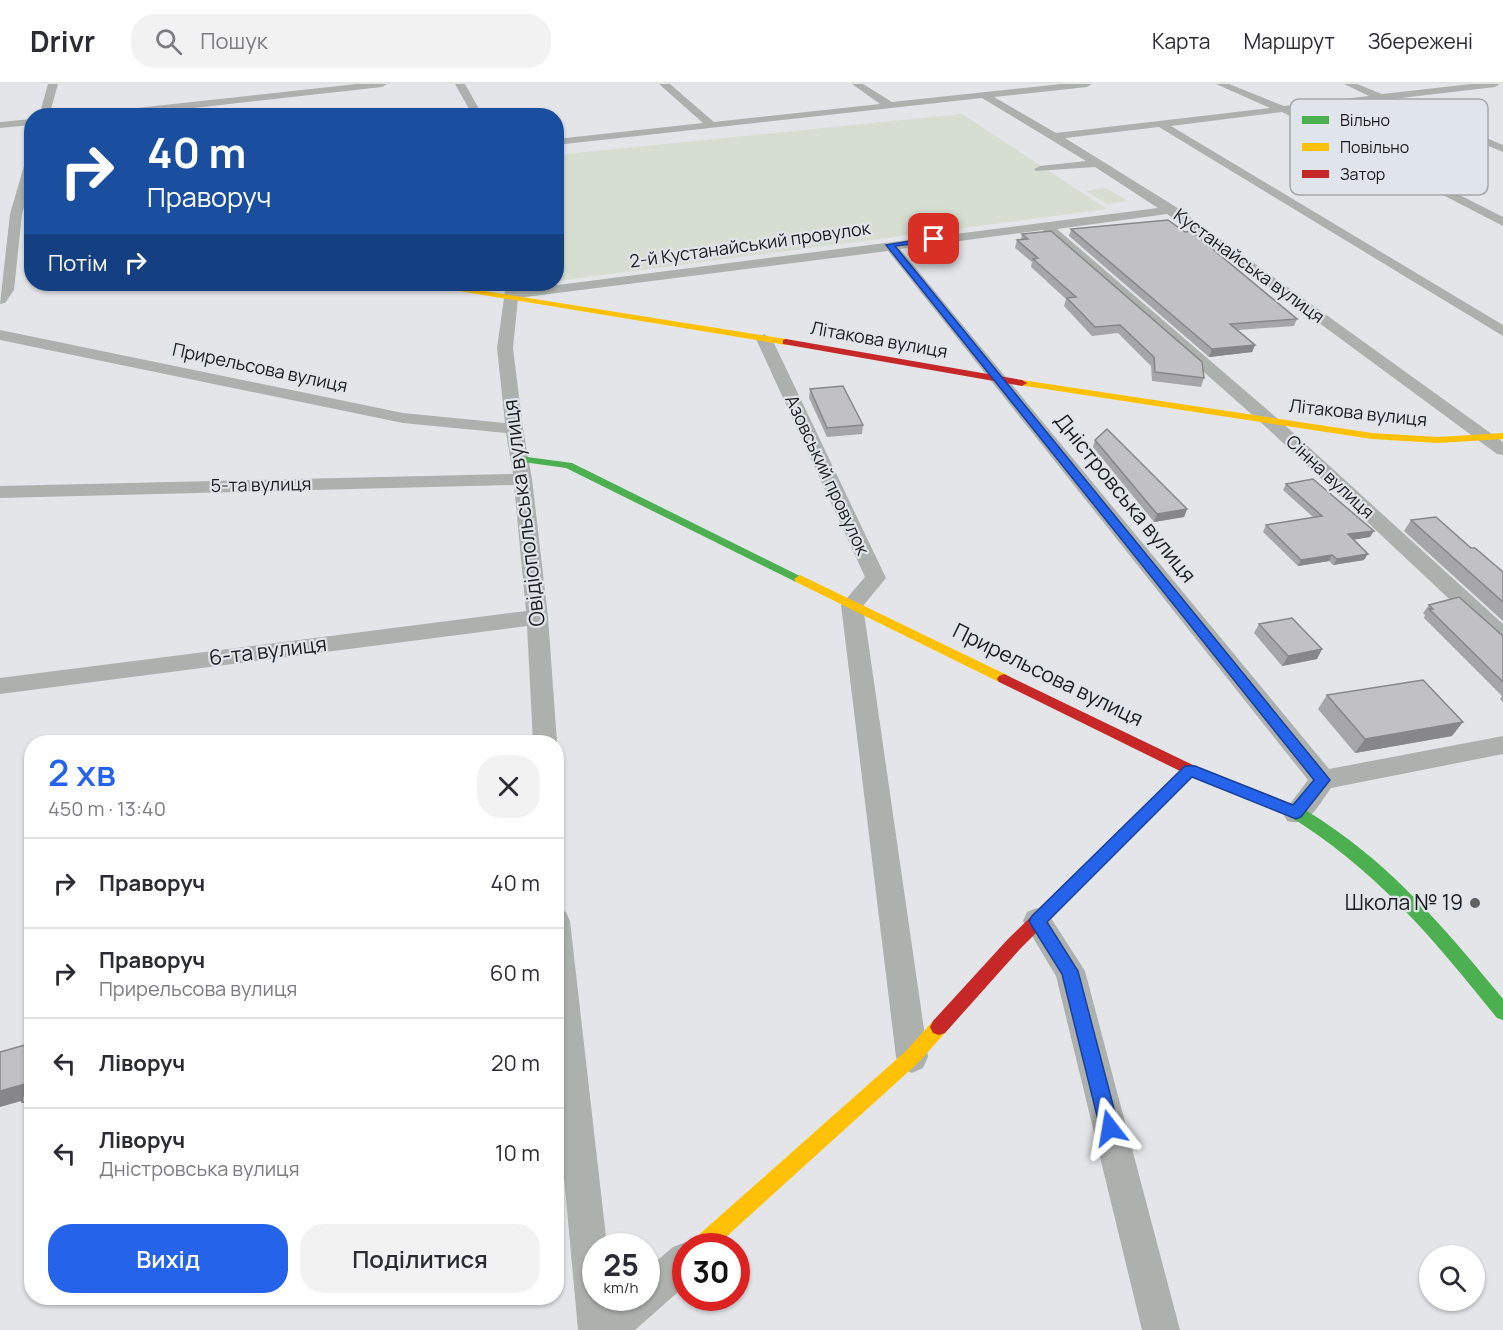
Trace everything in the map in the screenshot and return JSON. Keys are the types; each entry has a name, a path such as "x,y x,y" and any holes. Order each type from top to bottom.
{"street":[{"path":"46,108 53,84"},
{"path":"275,84 276,101"},
{"path":"190,108 276,101 382,84"},
{"path":"460,84 474,108"},
{"path":"664,84 712,125"},
{"path":"857,84 891,106"},
{"path":"564,141 985,96 1034,87 1087,84"},
{"path":"1221,84 1290,113"},
{"path":"1349,84 1386,98"},
{"path":"1378,99 1472,85 1495,84"},
{"path":"1472,85 1503,94"},
{"name":"Кустанайська вулиця","path":"985,96 1057,136 1172,210 1495,437 1503,450"},
{"path":"1057,136 1290,109"},
{"path":"0,125 24,123"},
{"path":"1161,124 1503,331"},
{"path":"1488,142 1503,149"},
{"path":"1040,169 1100,163"},
{"path":"0,300 7,290 16,214 24,186"},
{"path":"1450,195 1503,222"},
{"name":"2-й Кустанайський провулок","path":"564,283 1172,210"},
{"path":"0,216 24,213"},
{"path":"16,214 24,216"},
{"name":"Сінна вулиця","path":"1046,226 1272,423 1503,637"},
{"name":"Дністровська вулиця","path":"890,245 1323,780"},
{"name":"Овідіопольська вулиця","path":"512,291 505,348 514,429 523,479 537,617 545,735"},
{"name":"Літакова вулиця","path":"522,291 764,339 1272,423 1396,439 1495,437"},
{"name":"Прирельсова вулиця","path":"0,335 403,418 514,429"},
{"name":"Азовський провулок","path":"764,339 876,578 852,605"},
{"name":"Прирельсова вулиця","path":"520,459 568,465 1190,770 1296,813 1371,864 1440,935 1503,1012"},
{"name":"5-та вулиця","path":"0,492 523,479"},
{"path":"852,605 912,1058"},
{"name":"6-та вулиця","path":"0,686 537,617"},
{"path":"1296,813 1323,780 1503,745"},
{"path":"715,1233 912,1058 1014,944 1190,770"},
{"path":"1037,921 1070,971 1161,1330"},
{"path":"564,1001 597,1330"},
{"path":"660,1283 672,1272"},
{"path":"606,1330 628,1311"}],"shaded area":[{"path":"962,114 1107,209 564,280 564,154"},
{"path":"1106,188 1128,201 1107,204 1086,191"}],"building":[{"path":"1168,220 1185,232 1191,231 1297,319 1230,324 1255,345 1212,349 1071,229"},
{"path":"1051,231 1202,362 1204,378 1155,372 1154,357 1120,325 1095,327 1067,298 1076,297 1033,259 1038,258 1017,240 1028,239 1022,234"},
{"path":"843,386 863,425 827,428 810,389"},
{"path":"1107,429 1187,509 1157,514 1095,440"},
{"path":"1313,479 1374,531 1348,534 1368,554 1337,559 1332,555 1301,560 1266,525 1322,516 1286,484"},
{"path":"1436,517 1503,572 1503,602 1411,520"},
{"path":"1459,597 1503,636 1503,682 1429,609 1433,609 1429,605"},
{"path":"1292,618 1322,649 1288,656 1259,624"},
{"path":"1423,680 1463,722 1365,739 1327,695"},
{"path":"24,1045 24,1084 0,1091 0,1052"}],"traffic: fast":[{"path":"520,459 568,465 800,579"},
{"path":"1289,809 1351,849 1379,873 1431,926 1503,1012"}],"traffic: slow":[{"path":"472,291 786,342"},
{"path":"1022,383 1372,436 1438,440 1503,436"},
{"path":"800,579 1004,679"},
{"path":"716,1233 912,1057 939,1027"}],"traffic: jam":[{"path":"786,342 1022,383"},
{"path":"1004,679 1190,770 1289,809"},
{"path":"939,1027 1014,944 1190,770"}],"place":[{"name":"Школа № 19","path":"1475,903"}],"route":[{"path":"934,239 890,245 1323,780 1296,813 1190,770 1037,921 1070,971 1110,1128"}]}
